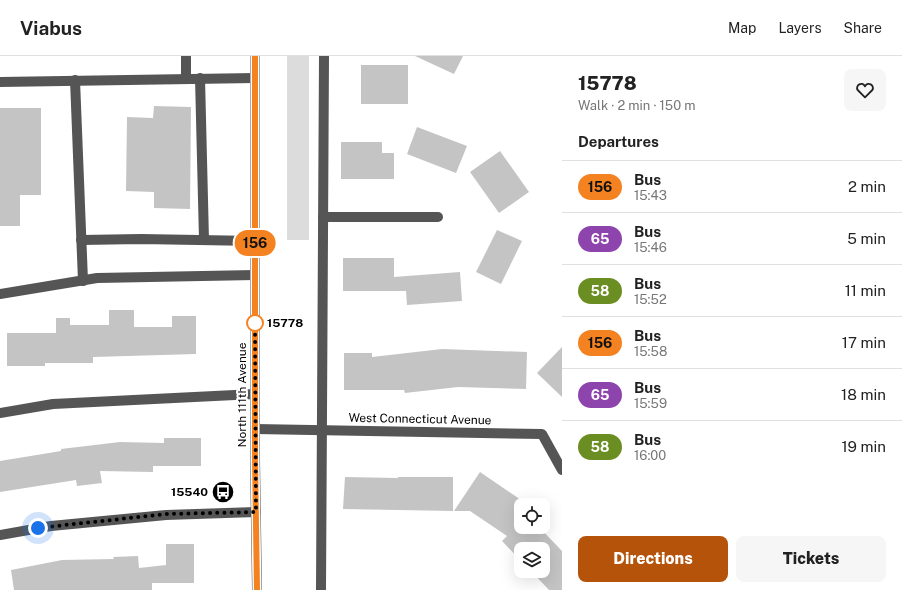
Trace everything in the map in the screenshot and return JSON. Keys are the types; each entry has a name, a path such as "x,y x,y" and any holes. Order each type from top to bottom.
{"street":[{"path":"186,56 186,78"},
{"name":"North 111th Avenue","path":"255,56 255,429 257,590"},
{"path":"321,590 324,56"},
{"path":"200,78 204,240"},
{"path":"0,82 255,78"},
{"path":"75,80 83,281"},
{"path":"323,217 438,217"},
{"path":"81,240 255,241"},
{"path":"0,294 97,278 255,276"},
{"path":"0,413 53,404 255,394"},
{"name":"West Connecticut Avenue","path":"255,429 542,434 562,470"},
{"path":"0,535 51,526 166,514 256,512"}],"shaded area":[{"path":"287,56 309,56 309,240 287,240"}],"building":[{"path":"415,56 463,56 454,74"},
{"path":"361,65 408,65 408,104 361,104"},
{"path":"154,106 191,107 190,209 154,208 154,192 126,191 127,117 153,118"},
{"path":"0,108 41,108 41,195 20,195 20,226 0,226"},
{"path":"417,127 467,146 456,173 407,154"},
{"path":"341,142 382,142 382,153 394,153 394,179 341,179"},
{"path":"500,151 529,192 499,213 470,172"},
{"path":"497,230 522,241 501,284 476,272"},
{"path":"343,258 394,258 394,277 460,272 462,301 407,305 406,291 343,291"},
{"path":"109,310 134,310 134,327 172,327 172,316 196,316 196,354 93,357 93,363 45,363 45,366 7,366 7,333 56,333 56,318 70,318 70,325 109,325"},
{"path":"562,347 562,397 537,373"},
{"path":"442,349 527,352 526,389 458,387 405,393 404,390 344,390 344,353 372,353 372,357"},
{"path":"164,438 201,438 201,466 153,466 153,472 100,471 102,483 77,486 76,480 0,492 0,461 61,451 61,449 120,442 164,443"},
{"path":"480,472 518,498 514,498 514,534 546,534 562,551 562,590 549,590 538,578 550,578 550,542 514,542 514,554 502,541 507,536 470,511 454,511"},
{"path":"345,477 453,477 453,511 343,509"},
{"path":"166,544 194,544 194,583 152,583 152,590 14,590 11,570 62,560 114,559 113,557 138,556 139,568 166,565"}],"bus line":[{"name":"156","path":"255,56 255,459 257,590"}],"place":[{"name":"15778","path":"255,323"},
{"name":"15540","path":"223,492"}],"route":[{"path":"38,528 166,514 256,512 255,323"}]}
